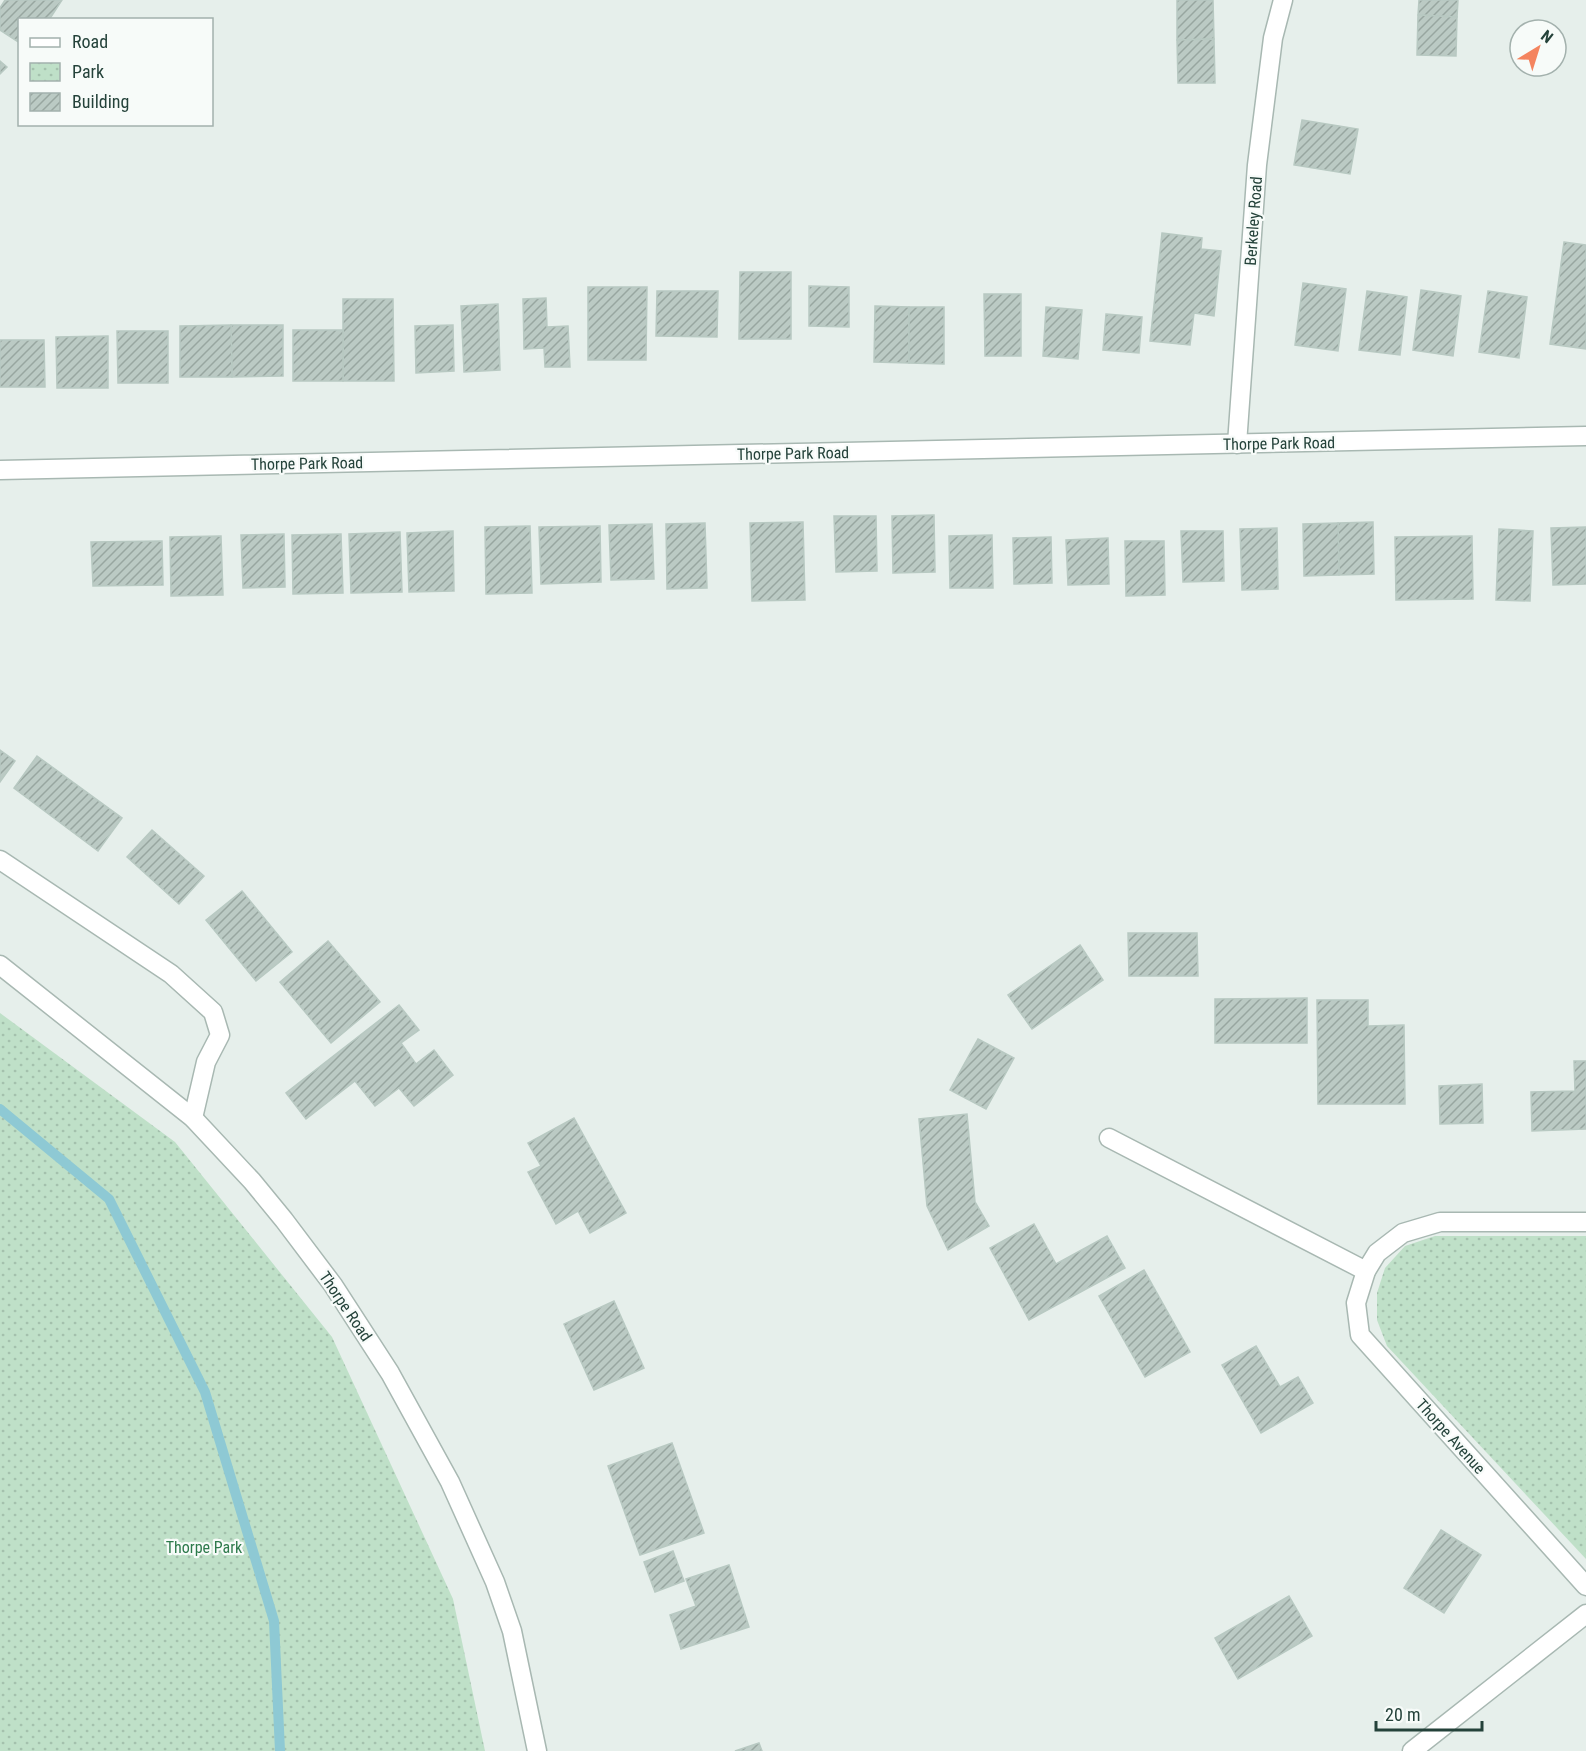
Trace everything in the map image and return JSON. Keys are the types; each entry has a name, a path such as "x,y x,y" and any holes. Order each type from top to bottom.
{"street":[{"name":"Berkeley Road","path":"1237,444 1257,165 1273,38 1284,0"},
{"name":"Thorpe Park Road","path":"0,470 1586,436"},
{"path":"0,860 171,974 213,1012 220,1035 206,1062 193,1118"},
{"name":"Thorpe Road","path":"0,964 193,1118 252,1181 333,1285 390,1373 450,1482 495,1582 512,1631 537,1751"},
{"path":"1109,1138 1366,1270"},
{"name":"Thorpe Avenue","path":"1586,1221 1440,1222 1403,1233 1377,1253 1366,1270 1356,1303 1360,1335 1586,1586"},
{"path":"1412,1751 1586,1614"}],"green space":[{"name":"Thorpe Park","path":"0,1013 175,1142 332,1337 453,1599 485,1751 0,1751"},
{"path":"1435,1236 1586,1236 1586,1559 1387,1346 1377,1320 1377,1293 1385,1268 1405,1246"}],"building":[{"path":"5,0 62,0 50,18 18,18 18,42 0,30 0,8"},
{"path":"1177,0 1213,0 1214,39 1177,40"},
{"path":"1419,0 1458,0 1457,17 1418,15"},
{"path":"1418,15 1457,17 1456,56 1417,55"},
{"path":"1214,39 1215,83 1178,83 1177,40"},
{"path":"0,61 7,67 0,74"},
{"path":"1302,120 1358,129 1350,174 1294,165"},
{"path":"1162,233 1202,238 1201,249 1221,251 1214,316 1194,313 1190,345 1150,341"},
{"path":"1564,242 1586,245 1586,349 1550,344"},
{"path":"740,272 791,272 791,339 739,339"},
{"path":"1303,283 1346,289 1338,351 1295,345"},
{"path":"809,286 849,287 849,327 809,326"},
{"path":"588,287 647,287 646,360 588,360"},
{"path":"1421,290 1461,296 1453,356 1413,350"},
{"path":"657,291 718,291 717,337 656,336"},
{"path":"1367,291 1407,297 1400,355 1359,350"},
{"path":"1488,291 1527,297 1519,358 1479,352"},
{"path":"984,294 1021,294 1021,356 985,356"},
{"path":"546,298 547,327 568,326 570,367 545,367 544,348 524,349 523,299"},
{"path":"343,299 393,299 394,381 343,381"},
{"path":"498,304 500,370 464,372 461,306"},
{"path":"875,306 909,307 909,363 874,362"},
{"path":"909,307 944,307 944,364 909,363"},
{"path":"1046,307 1082,310 1078,359 1043,356"},
{"path":"1106,314 1142,317 1139,353 1103,350"},
{"path":"231,325 283,325 283,376 232,377"},
{"path":"231,325 232,377 180,377 180,326"},
{"path":"453,325 454,371 416,373 415,326"},
{"path":"293,330 343,330 343,381 293,381"},
{"path":"117,331 168,331 168,383 118,383"},
{"path":"108,336 108,388 57,388 56,337"},
{"path":"0,340 44,340 45,387 0,387"},
{"path":"934,515 935,572 893,573 892,516"},
{"path":"834,516 876,516 877,571 836,572"},
{"path":"803,522 805,600 752,601 750,523"},
{"path":"1373,522 1374,574 1339,575 1338,523"},
{"path":"705,523 707,588 667,589 666,524"},
{"path":"1338,523 1339,575 1304,576 1303,524"},
{"path":"652,524 654,579 611,580 609,525"},
{"path":"530,526 532,593 486,594 485,527"},
{"path":"600,526 601,582 541,584 539,527"},
{"path":"1586,527 1586,584 1553,585 1551,528"},
{"path":"1277,528 1278,589 1242,590 1240,529"},
{"path":"1499,529 1533,531 1530,601 1496,600"},
{"path":"453,531 454,591 409,592 407,533"},
{"path":"1181,531 1223,531 1224,581 1183,582"},
{"path":"400,532 402,592 351,593 349,534"},
{"path":"284,534 285,587 243,588 241,535"},
{"path":"341,534 343,593 293,594 292,535"},
{"path":"992,535 993,588 950,588 949,536"},
{"path":"221,536 223,595 171,596 170,537"},
{"path":"1472,536 1473,599 1396,600 1395,537"},
{"path":"1051,537 1052,583 1014,584 1013,538"},
{"path":"1108,538 1109,584 1068,585 1066,540"},
{"path":"162,541 163,585 93,586 91,542"},
{"path":"1125,541 1164,541 1165,595 1126,596"},
{"path":"0,750 15,761 0,782"},
{"path":"37,756 122,818 98,851 14,788"},
{"path":"152,830 204,876 179,904 127,857"},
{"path":"242,891 292,952 256,981 206,920"},
{"path":"1128,933 1197,933 1198,976 1129,976"},
{"path":"328,941 380,1002 331,1043 280,982"},
{"path":"1080,945 1103,980 1032,1029 1008,995"},
{"path":"1307,998 1307,1043 1215,1043 1215,999"},
{"path":"1317,1000 1368,1000 1368,1026 1404,1025 1405,1104 1318,1104"},
{"path":"399,1005 419,1030 401,1043 416,1064 434,1050 453,1075 414,1106 399,1088 375,1106 355,1081 306,1119 286,1093"},
{"path":"978,1039 1014,1058 986,1109 950,1090"},
{"path":"1574,1061 1586,1061 1586,1129 1532,1131 1531,1092 1575,1091"},
{"path":"1482,1084 1483,1123 1440,1124 1439,1086"},
{"path":"967,1114 975,1202 989,1226 948,1250 927,1206 919,1119"},
{"path":"574,1118 626,1213 590,1233 578,1211 556,1224 528,1172 541,1166 528,1143"},
{"path":"1034,1224 1056,1264 1107,1236 1125,1268 1029,1320 990,1248"},
{"path":"1144,1270 1190,1352 1145,1377 1099,1296"},
{"path":"614,1301 644,1368 594,1390 564,1324"},
{"path":"1256,1346 1280,1387 1298,1377 1313,1403 1261,1433 1222,1365"},
{"path":"672,1443 704,1533 640,1555 608,1466"},
{"path":"1441,1530 1481,1555 1444,1613 1404,1588"},
{"path":"673,1551 684,1581 655,1592 644,1562"},
{"path":"729,1565 749,1627 681,1649 670,1615 696,1606 686,1579"},
{"path":"1289,1596 1312,1636 1238,1679 1215,1638"},
{"path":"759,1743 762,1751 735,1751"}],"waterway":[{"path":"0,1109 109,1199 205,1392 274,1621 280,1751"}]}
